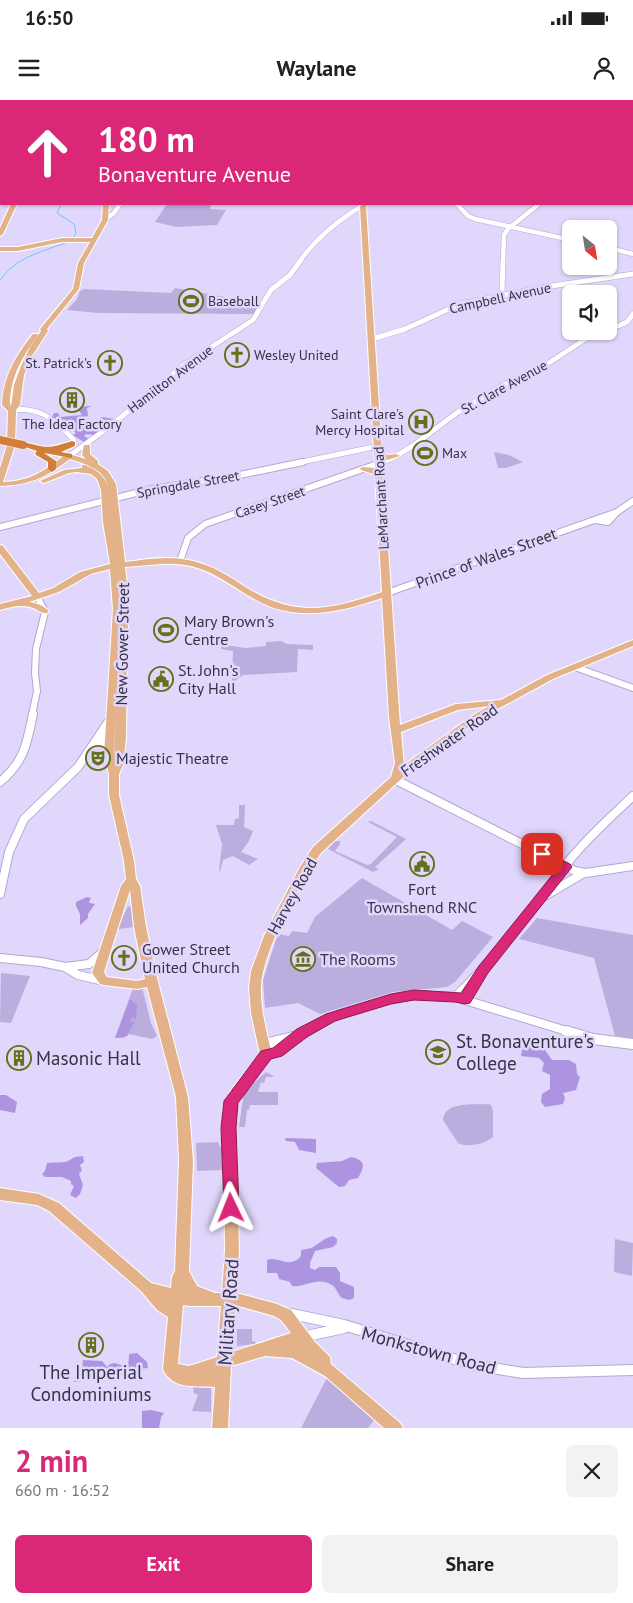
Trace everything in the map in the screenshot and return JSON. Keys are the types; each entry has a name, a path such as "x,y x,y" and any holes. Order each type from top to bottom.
{"highway":[{"path":"0,441 69,459"},
{"path":"39,451 58,450 73,442"},
{"path":"39,451 52,461 52,469"}],"main road":[{"path":"0,234 14,205"},
{"path":"12,410 6,405 9,382 23,352 38,331 43,329 76,289 81,263 106,220 106,206"},
{"name":"LeMarchant Road","path":"363,208 396,730 400,764 394,779"},
{"path":"77,240 98,232"},
{"path":"4,256 25,248 62,240 94,240"},
{"path":"77,240 89,247"},
{"path":"14,244 25,248"},
{"path":"0,249 25,248"},
{"path":"0,480 11,445 12,410 16,405 21,376 37,341 45,331 43,329"},
{"name":"New Gower Street","path":"89,445 86,455 105,484 110,499 118,567 125,601 121,738 118,765 114,774"},
{"path":"378,450 387,458 396,456"},
{"path":"43,478 52,469 69,459"},
{"path":"69,459 97,470"},
{"path":"0,486 28,486 43,478 69,459"},
{"path":"4,471 10,476 21,480 43,478 69,470 97,470"},
{"path":"363,470 374,470 379,474"},
{"path":"0,548 37,596"},
{"path":"3,607 59,588 79,576 94,570 180,561 211,569 259,600 272,606 293,611 325,611 387,593"},
{"name":"New Gower Street","path":"114,774 110,766 109,739 118,567"},
{"path":"94,570 111,573 116,577"},
{"path":"3,607 21,594 24,580"},
{"path":"3,607 26,604 35,605 45,612 48,610 50,599 59,588"},
{"name":"Freshwater Road","path":"394,779 470,722 504,701 550,677 633,643"},
{"name":"Freshwater Road","path":"396,730 456,707 504,701"},
{"path":"114,774 114,795 129,861 131,879 135,886 152,982 162,1025 172,1056 185,1117 186,1161 182,1272 179,1277 170,1369 176,1376 184,1379 193,1381 214,1379 222,1382"},
{"name":"Harvey Road","path":"266,1050 257,1013 256,981 261,958 270,936 312,857 327,840 394,779"},
{"path":"131,879 126,886 98,973 104,981 138,984 152,982"},
{"path":"120,906 129,902 137,905"},
{"name":"Military Road","path":"220,1428 232,1250 229,1110 231,1101 266,1050"},
{"path":"0,1194 39,1200 54,1206 146,1287 162,1305 175,1314"},
{"path":"182,1272 192,1291 214,1299"},
{"name":"Monkstown Road","path":"146,1287 190,1300 238,1299 271,1308 286,1315"},
{"path":"286,1315 330,1371 395,1428"},
{"path":"170,1369 189,1373 302,1337"},
{"path":"265,1349 294,1351 330,1371"}],"street":[{"path":"106,220 119,205"},
{"path":"458,205 466,215 473,218 562,238"},
{"path":"504,295 502,293 501,281 504,256 503,239 510,227 538,205"},
{"name":"Hamilton Avenue","path":"69,459 89,445 185,364 253,320 276,284 290,275 310,247 363,208"},
{"path":"618,250 633,254"},
{"name":"Campbell Avenue","path":"372,339 405,330 454,305 545,287 633,274"},
{"name":"St. Clare Avenue","path":"617,326 626,322 633,314"},
{"name":"St. Clare Avenue","path":"379,464 414,446 458,412 484,396 509,382 542,368 584,340"},
{"path":"12,410 31,409 41,411 73,442"},
{"name":"Springdale Street","path":"0,527 158,488 378,450"},
{"name":"Casey Street","path":"180,561 188,538 205,524 379,464"},
{"path":"620,511 633,502"},
{"path":"620,511 633,510"},
{"name":"Prince of Wales Street","path":"586,522 597,520 608,522 620,511"},
{"name":"Prince of Wales Street","path":"387,593 620,511"},
{"path":"0,782 15,768 26,748 29,734 37,689 35,656 45,612 37,596"},
{"path":"575,667 633,688"},
{"path":"0,894 9,852 24,819 78,767 111,718"},
{"path":"86,757 109,739 120,725"},
{"path":"394,779 578,872 633,866"},
{"path":"460,998 574,856 595,832 633,796"},
{"path":"574,856 579,868 588,872"},
{"path":"543,897 553,893 571,878 588,872"},
{"path":"0,958 41,962 66,967 87,965 96,960 99,953 104,951"},
{"path":"66,967 68,970 104,981"},
{"path":"266,1050 277,1052 297,1036 331,1017 391,999 414,995 460,998 593,1039 633,1044"},
{"name":"Monkstown Road","path":"286,1315 301,1316 346,1327 466,1363 501,1370 549,1373 633,1370"},
{"name":"Monkstown Road","path":"302,1337 346,1327"}],"shaded area":[{"path":"166,205 211,205 210,209 226,210 217,225 176,227 155,222"},
{"path":"175,288 265,304 258,314 98,313 67,310 77,299 80,291 84,289 171,293"},
{"path":"92,406 87,408 88,416 81,418 81,422 92,423 102,417 114,419 94,435 86,434 84,436 89,439 84,442 73,435 76,433 68,426 59,422 63,421 62,419 56,420 52,417 54,413 58,413 60,417 82,415 77,408 66,410 67,407"},
{"path":"494,452 509,455 523,462 506,468 498,468"},
{"path":"281,641 287,644 313,645 313,650 298,649 297,672 243,675 232,683 233,651 221,649 221,644 245,648 266,646 266,642"},
{"path":"239,805 245,805 244,827 253,831 241,852 258,859 249,865 233,856 223,860 219,871 222,844 216,825 234,825 235,819 239,818"},
{"path":"371,821 406,839 375,867 379,869 373,872 328,849 334,841 340,841 335,851 367,865 371,864 397,837 368,822"},
{"path":"362,878 452,930 462,921 493,937 455,982 447,987 393,992 320,1014 298,1003 265,1008 263,980 278,934 289,936 292,931 307,933 315,917"},
{"path":"87,897 91,898 90,903 95,904 88,914 88,918 80,925 80,914 76,902"},
{"path":"128,906 132,908 134,927 119,929 118,928"},
{"path":"537,918 633,935 633,1038 615,1036 594,958 519,939"},
{"path":"1,973 30,976 11,1023 0,1022"},
{"path":"142,987 151,1023 157,1036 152,1039 128,1034 124,1038 115,1038 133,988"},
{"path":"130,999 137,1005 136,1020 132,1017 130,1022 135,1021 127,1036 115,1038"},
{"path":"526,1046 545,1050 552,1060 569,1060 576,1064 577,1074 580,1077 576,1090 563,1093 565,1098 563,1104 545,1107 541,1102 542,1094 550,1089 550,1075 542,1071 544,1063 539,1058 521,1056 522,1050"},
{"path":"266,1072 275,1077 266,1077 264,1083 261,1082 258,1092 278,1092 278,1105 250,1105 249,1110 247,1110 245,1127 239,1127 244,1092"},
{"path":"0,1095 6,1095 17,1102 15,1113 0,1110"},
{"path":"461,1105 491,1105 493,1111 493,1137 485,1142 476,1144 466,1145 458,1143 443,1120 448,1110"},
{"path":"285,1138 316,1139 316,1153 299,1150 295,1142 286,1141"},
{"path":"218,1142 220,1147 222,1147 224,1170 197,1171 196,1143"},
{"path":"83,1156 84,1162 80,1165 82,1170 79,1174 83,1185 80,1194 76,1198 70,1195 74,1186 71,1184 71,1181 62,1177 45,1177 42,1174 47,1163 66,1162 75,1157"},
{"path":"351,1157 362,1162 363,1167 358,1178 349,1180 345,1186 339,1187 316,1168 317,1163 342,1161"},
{"path":"333,1236 337,1239 337,1243 333,1247 315,1251 310,1268 315,1270 319,1267 336,1267 340,1273 340,1281 354,1287 354,1298 349,1300 342,1298 333,1286 326,1283 316,1282 292,1286 290,1282 279,1279 277,1273 267,1273 267,1260 275,1259 292,1262 301,1256 301,1250 312,1248"},
{"path":"615,1239 633,1243 632,1276 614,1272"},
{"path":"237,1329 252,1329 252,1341 256,1342 255,1344 237,1346"},
{"path":"137,1353 147,1362 148,1368 128,1370 129,1354"},
{"path":"83,1360 102,1361 107,1367 115,1363 124,1366 123,1374 108,1378 107,1371 103,1372 103,1376 100,1376 100,1379 74,1382 82,1373"},
{"path":"327,1378 374,1420 368,1428 301,1428"},
{"path":"211,1386 211,1412 192,1411 198,1395 194,1393 193,1387"},
{"path":"151,1410 164,1413 161,1417 159,1428 142,1428 142,1411"}],"waterway":[{"path":"61,205 57,213 74,224 76,233 73,238"},
{"path":"0,280 23,260 70,241"}],"place":[{"name":"Baseball","path":"191,301"},
{"name":"Wesley United","path":"237,355"},
{"name":"St. Patrick's","path":"110,363"},
{"name":"The Idea Factory","path":"72,400"},
{"name":"Saint Clare's Mercy Hospital","path":"421,422"},
{"name":"Max","path":"425,453"},
{"name":"Mary Brown's Centre","path":"166,630"},
{"name":"St. John's City Hall","path":"161,679"},
{"name":"Majestic Theatre","path":"98,758"},
{"name":"Fort Townshend RNC","path":"422,864"},
{"name":"Gower Street United Church","path":"124,958"},
{"name":"The Rooms","path":"303,959"},
{"name":"St. Bonaventure's College","path":"438,1052"},
{"name":"Masonic Hall","path":"19,1058"},
{"name":"The Imperial Condominiums","path":"91,1345"}],"route":[{"path":"231,1208 228,1128 231,1101 266,1055 277,1052 292,1042 297,1036 331,1017 391,999 414,995 465,999 484,969 566,867 542,854"}]}
